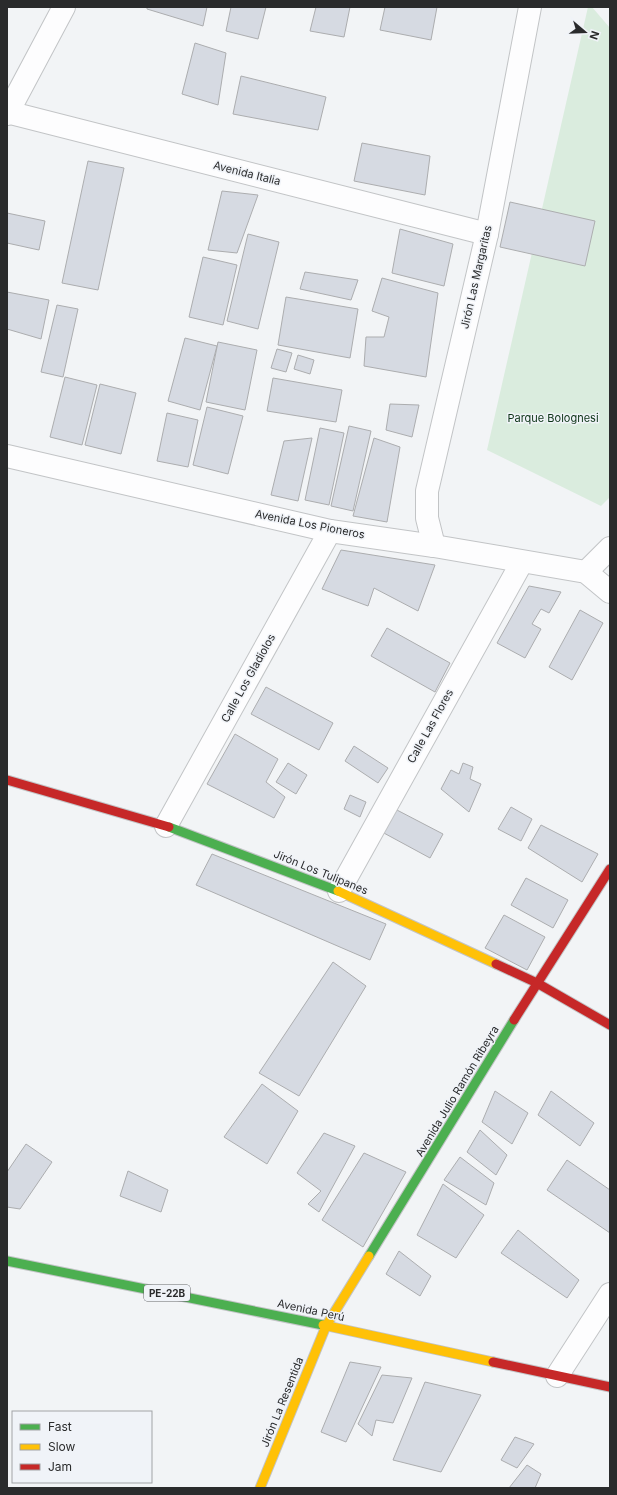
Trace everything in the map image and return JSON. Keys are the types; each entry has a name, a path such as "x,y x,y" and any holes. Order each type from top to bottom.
{"main road":[{"name":"Jirón Los Tulipanes","path":"7,780 166,826 339,891 537,983 610,1025"},
{"name":"Avenida Julio Ramón Ribeyra","path":"326,1326 537,983 610,869"},
{"name":"Avenida Perú","path":"7,1261 326,1326 610,1387"},
{"name":"Jirón La Resentida","path":"260,1488 326,1326"}],"street":[{"path":"7,113 64,7"},
{"name":"Jirón Las Margaritas","path":"434,546 427,518 427,491 487,234 530,7"},
{"name":"Avenida Italia","path":"7,113 487,234"},
{"name":"Avenida Los Pioneros","path":"7,456 330,531 434,546 586,572"},
{"name":"Calle Los Gladiolos","path":"166,826 330,531"},
{"path":"610,548 586,572 610,592"},
{"name":"Calle Las Flores","path":"339,891 522,562"},
{"path":"557,1376 610,1294"}],"green space":[{"name":"Parque Bolognesi","path":"588,7 592,7 610,28 610,497 601,506 487,450"}],"building":[{"path":"147,7 207,7 203,26 147,9"},
{"path":"231,7 266,7 258,39 226,31"},
{"path":"316,7 350,7 344,37 310,31"},
{"path":"385,7 437,7 431,40 380,30"},
{"path":"195,43 226,53 218,105 182,94"},
{"path":"241,76 326,97 318,130 233,114"},
{"path":"362,143 430,156 425,195 354,181"},
{"path":"88,161 124,168 98,290 62,283"},
{"path":"222,191 258,195 237,253 208,250"},
{"path":"510,202 595,221 585,266 500,247"},
{"path":"7,213 45,221 39,250 7,243"},
{"path":"400,229 453,244 444,286 392,273"},
{"path":"248,234 279,242 258,329 227,321"},
{"path":"203,257 237,265 223,325 189,317"},
{"path":"305,272 358,280 351,300 300,289"},
{"path":"382,278 438,293 426,377 364,366 366,337 384,337 389,317 372,311"},
{"path":"7,292 49,300 41,339 7,329"},
{"path":"286,297 358,309 350,358 278,345"},
{"path":"57,305 78,309 63,377 41,372"},
{"path":"185,338 217,346 200,410 168,401"},
{"path":"218,342 257,350 245,410 206,402"},
{"path":"277,349 292,353 286,372 271,368"},
{"path":"298,355 314,360 310,374 294,369"},
{"path":"65,377 97,385 82,445 50,437"},
{"path":"273,378 342,390 336,422 267,411"},
{"path":"100,384 136,393 121,454 85,445"},
{"path":"390,404 419,405 412,437 386,430"},
{"path":"207,407 243,416 228,474 193,465"},
{"path":"167,413 198,420 188,467 157,461"},
{"path":"349,426 371,431 353,511 331,506"},
{"path":"320,428 344,433 329,505 305,500"},
{"path":"312,438 298,501 271,495 284,441"},
{"path":"374,438 400,447 387,522 353,516"},
{"path":"341,550 435,565 418,611 374,588 368,606 322,589"},
{"path":"529,586 561,592 549,613 541,609 532,624 541,629 525,658 497,643"},
{"path":"580,610 603,623 572,680 549,667"},
{"path":"387,628 450,663 435,692 371,656"},
{"path":"266,687 333,723 319,750 251,714"},
{"path":"235,734 278,759 266,782 285,797 274,818 207,784"},
{"path":"354,746 388,768 378,783 345,761"},
{"path":"288,763 307,775 296,794 276,782"},
{"path":"463,763 473,767 470,779 481,784 469,812 441,789 451,770 459,774"},
{"path":"350,795 366,802 360,817 344,809"},
{"path":"511,807 532,819 521,841 498,829"},
{"path":"395,809 443,834 430,858 382,832"},
{"path":"541,825 598,854 582,882 528,848"},
{"path":"212,854 386,924 370,960 196,885"},
{"path":"526,878 568,900 553,928 511,905"},
{"path":"504,915 545,937 527,970 485,948"},
{"path":"333,962 366,986 299,1096 259,1073"},
{"path":"262,1084 298,1111 267,1164 224,1137"},
{"path":"495,1091 528,1113 512,1144 482,1122"},
{"path":"551,1091 594,1123 580,1146 538,1115"},
{"path":"480,1130 507,1155 496,1175 467,1152"},
{"path":"324,1133 355,1146 319,1212 308,1204 321,1191 297,1173"},
{"path":"26,1144 52,1162 20,1209 7,1207 7,1172"},
{"path":"364,1153 406,1172 363,1247 322,1220"},
{"path":"460,1157 494,1183 486,1205 444,1180"},
{"path":"567,1160 610,1190 610,1233 547,1190"},
{"path":"128,1171 168,1190 161,1212 120,1196"},
{"path":"443,1184 484,1215 456,1258 417,1235"},
{"path":"518,1230 579,1280 567,1298 501,1253"},
{"path":"399,1251 431,1276 420,1296 386,1274"},
{"path":"350,1362 381,1367 346,1442 321,1432"},
{"path":"382,1375 412,1378 393,1423 376,1420 372,1436 358,1424"},
{"path":"425,1382 481,1395 441,1472 393,1460"},
{"path":"515,1437 534,1444 517,1468 501,1460"},
{"path":"527,1465 541,1474 535,1488 509,1488"}],"traffic: fast":[{"path":"169,827 338,891"},
{"path":"369,1256 514,1020"},
{"path":"7,1261 323,1325"}],"traffic: slow":[{"path":"338,891 496,964"},
{"path":"260,1488 326,1326 369,1256"},
{"path":"323,1325 493,1362"}],"traffic: jam":[{"path":"7,780 169,827"},
{"path":"514,1020 610,869"},
{"path":"496,964 537,983 610,1025"},
{"path":"493,1362 610,1387"}]}
